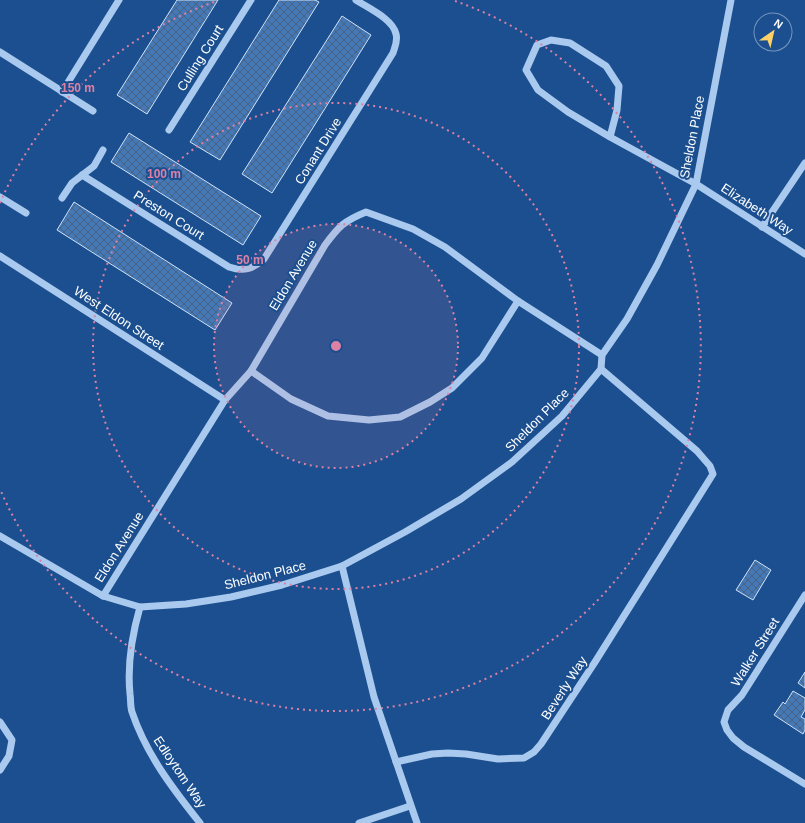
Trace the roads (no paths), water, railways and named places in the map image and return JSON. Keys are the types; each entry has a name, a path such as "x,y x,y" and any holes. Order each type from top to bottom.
{"street":[{"path":"62,92 119,0"},
{"name":"Culling Court","path":"169,130 251,0"},
{"name":"Conant Drive","path":"245,270 255,267 264,259 393,53 396,45 396,34 391,24 383,17 356,0"},
{"name":"Sheldon Place","path":"602,355 627,319 654,272 696,184 731,0"},
{"name":"Elizabeth Way","path":"610,137 618,110 619,86 606,66 570,44 551,40 537,45 526,70 538,90 568,112 610,137 696,184 805,254"},
{"path":"0,52 93,111"},
{"path":"62,198 72,183 94,166 104,150"},
{"path":"762,227 805,163"},
{"name":"Preston Court","path":"82,175 229,267 235,270 245,270"},
{"path":"0,197 26,213"},
{"name":"Eldon Avenue","path":"103,596 225,400 251,371 325,245 337,228 350,219 366,212 413,229 445,247 518,302 602,355"},
{"name":"West Eldon Street","path":"0,256 225,400"},
{"path":"251,371 291,399 328,416 369,420 400,417 430,402 452,388 482,358 518,302"},
{"path":"601,369 602,355"},
{"name":"Sheldon Place","path":"140,607 186,604 230,597 282,585 342,566 405,532 461,499 512,462 562,416 601,369"},
{"name":"Beverly Way","path":"396,762 432,754 466,754 498,759 524,758 534,752 541,744 595,662 713,474 710,466 698,451 601,369"},
{"path":"0,536 103,596 140,607"},
{"path":"342,566 374,697 416,823"},
{"name":"Walker Street","path":"805,595 742,695 728,710 724,722 730,734 744,746 805,784"},
{"name":"Edloytom Way","path":"140,607 133,630 131,653 129,681 132,710 146,747 172,786 200,823"},
{"path":"0,722 12,740 9,756 0,770"},
{"path":"359,823 410,806"}]}
